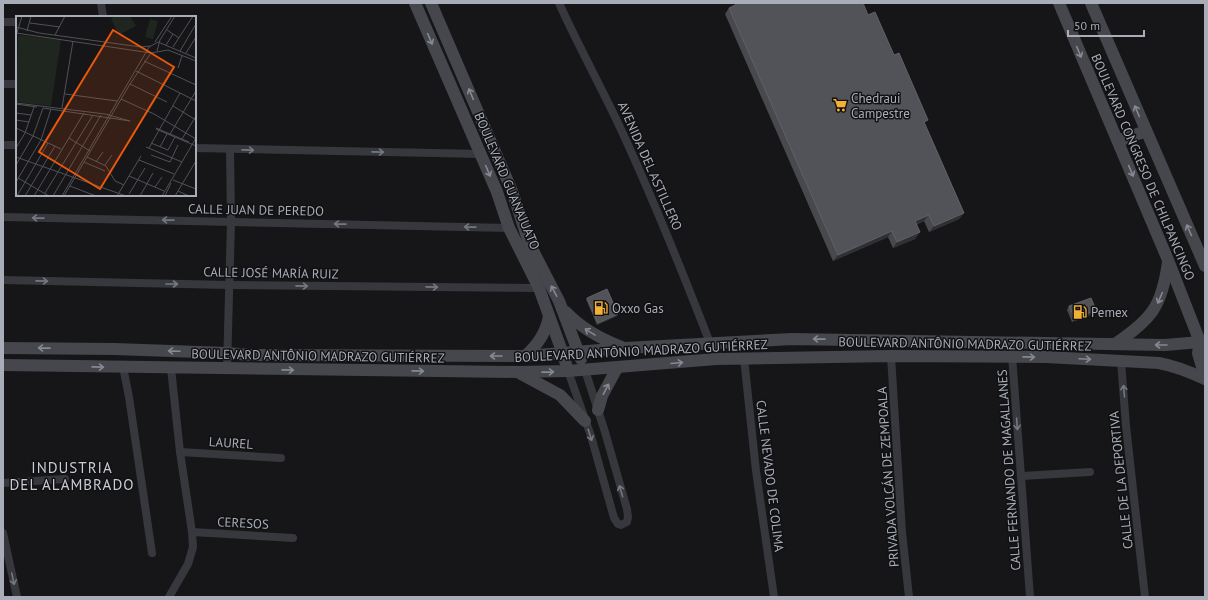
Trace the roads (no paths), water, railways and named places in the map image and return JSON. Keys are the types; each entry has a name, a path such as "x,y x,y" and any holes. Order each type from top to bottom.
{"street":[{"path":"102,3 103,16"},
{"name":"BOULEVARD GUANAJUATO","path":"415,3 482,154 497,192 508,228 539,288 568,371"},
{"name":"BOULEVARD GUANAJUATO","path":"431,3 512,191 529,243 561,307 579,352 584,370"},
{"name":"AVENIDA DEL ASTILLERO","path":"559,3 573,35 617,120 667,231 710,343"},
{"name":"BOULEVARD CONGRESO DE CHILPANCINGO","path":"1059,3 1202,341 1198,353 1205,378"},
{"path":"1091,3 1205,266"},
{"path":"3,22 16,22"},
{"path":"3,84 16,84"},
{"path":"1118,141 1146,131"},
{"path":"3,145 16,145"},
{"path":"196,148 482,154"},
{"path":"227,368 231,222 230,149"},
{"name":"CALLE JUAN DE PEREDO","path":"3,217 508,228"},
{"path":"1115,344 1135,330 1157,305 1165,284 1168,260"},
{"name":"CALLE JOSÉ MARÍA RUIZ","path":"3,280 229,285 539,288"},
{"path":"561,307 588,332 625,348"},
{"path":"525,356 541,340 548,325 549,316"},
{"name":"BOULEVARD ANTÔNIO MADRAZO GUTIÉRREZ","path":"3,348 115,349 258,355 525,356 625,348 792,339 1165,345 1202,341"},
{"name":"CALLE FERNANDO DE MAGALLANES","path":"1012,342 1030,597"},
{"name":"BOULEVARD ANTÔNIO MADRAZO GUTIÉRREZ","path":"3,365 518,372 568,371 744,358 891,356 1012,357 1121,361 1172,366 1205,378"},
{"name":"PRIVADA VOLCÁN DE ZEMPOALA","path":"891,356 902,532 910,597"},
{"name":"CALLE NEVADO DE COLIMA","path":"744,358 756,471 774,597"},
{"name":"CALLE DE LA DEPORTIVA","path":"1121,361 1126,426 1145,597"},
{"path":"123,367 129,397 152,553"},
{"path":"169,597 191,555 193,547 180,452 171,368"},
{"path":"598,410 602,396 616,368"},
{"path":"568,371 585,421 614,518 618,524 624,524 628,520 627,509 598,410 584,370"},
{"path":"518,372 560,395 585,421"},
{"name":"LAUREL","path":"180,452 281,458"},
{"path":"1022,476 1090,472"},
{"path":"3,483 65,479"},
{"name":"CERESOS","path":"192,532 294,538"},
{"path":"3,533 16,597"}],"place":[{"name":"Chedraui Campestre","path":"840,105"},
{"name":"Oxxo Gas","path":"601,308"},
{"name":"Pemex","path":"1080,312"}],"district":[{"name":"INDUSTRIA DEL ALAMBRADO","path":"72,476"}]}
